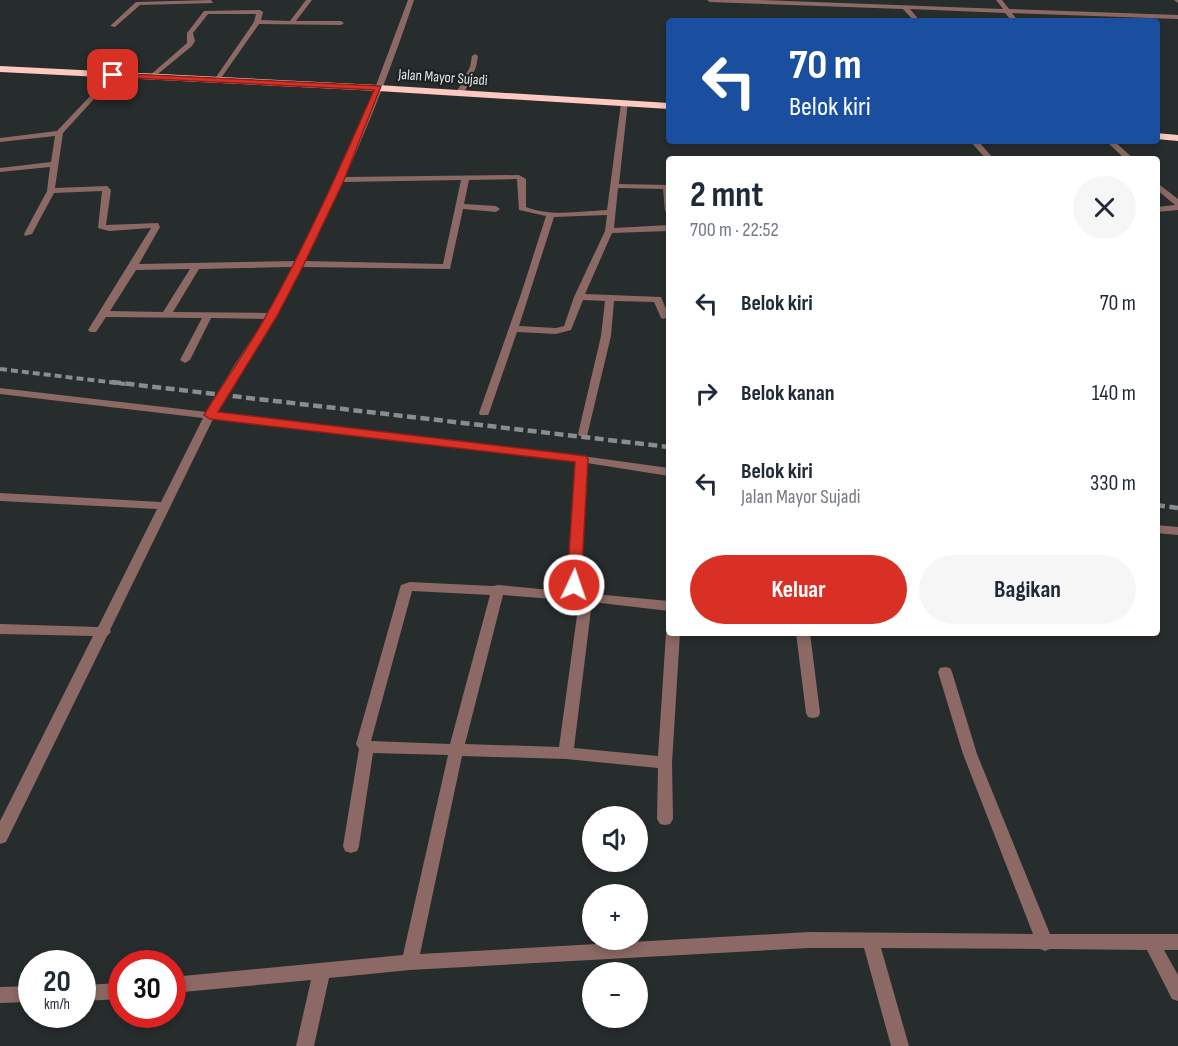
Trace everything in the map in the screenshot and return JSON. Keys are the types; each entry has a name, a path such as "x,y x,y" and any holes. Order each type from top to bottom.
{"highway":[{"name":"Jalan Mayor Sujadi","path":"0,69 378,88 666,106"},
{"path":"1160,136 1178,138"}],"street":[{"path":"291,23 309,0"},
{"path":"0,837 210,415 232,376 272,316 299,264 340,180 411,0"},
{"path":"710,0 1178,17"},
{"path":"920,0 927,7"},
{"path":"999,0 1013,18"},
{"path":"151,77 189,46 192,41 190,33 212,1"},
{"path":"113,26 138,3 212,1"},
{"path":"905,7 914,18"},
{"path":"206,12 260,12 257,22 217,80"},
{"path":"1054,12 1058,18"},
{"path":"257,22 341,23"},
{"path":"460,93 473,67 475,56"},
{"path":"28,234 51,191 59,134 113,75"},
{"path":"514,328 564,331 568,328 579,297 609,231 625,103"},
{"path":"0,140 59,134"},
{"path":"977,144 987,156"},
{"path":"1113,144 1127,156"},
{"path":"0,170 56,164"},
{"path":"340,180 519,177 522,179 522,208 531,212 612,212"},
{"path":"133,267 299,264 447,267 465,179"},
{"path":"616,186 666,187"},
{"path":"51,191 104,188 107,190 101,226 109,228 156,226 93,330"},
{"path":"1160,188 1178,205"},
{"path":"1160,209 1178,205"},
{"path":"459,206 495,209"},
{"path":"484,413 514,328 550,213"},
{"path":"609,231 666,228"},
{"path":"165,315 196,266"},
{"path":"579,297 658,299 664,316"},
{"path":"584,434 606,336 610,298"},
{"path":"103,314 272,316"},
{"path":"185,360 207,316"},
{"path":"0,391 582,459 666,472"},
{"path":"574,585 582,459"},
{"path":"0,497 165,506"},
{"path":"1160,529 1178,531"},
{"path":"665,762 566,753 367,747 363,744 406,588 414,585 498,589 666,606"},
{"path":"410,962 456,750 498,589"},
{"path":"566,753 586,597"},
{"path":"0,629 104,632"},
{"path":"665,819 665,762 673,636"},
{"path":"803,636 813,713"},
{"path":"945,672 970,754 1045,943"},
{"path":"351,846 367,747"},
{"path":"186,985 410,962 809,940 1178,942"},
{"path":"871,941 900,1046"},
{"path":"1151,941 1178,993"},
{"path":"305,1046 322,970"},
{"path":"0,995 18,994"}],"railway":[{"path":"0,369 125,384"},
{"path":"112,382 666,447"},
{"path":"1160,506 1178,508"}],"route":[{"path":"113,75 378,88 340,180 299,264 272,316 232,376 210,415 582,459 574,585"}]}
